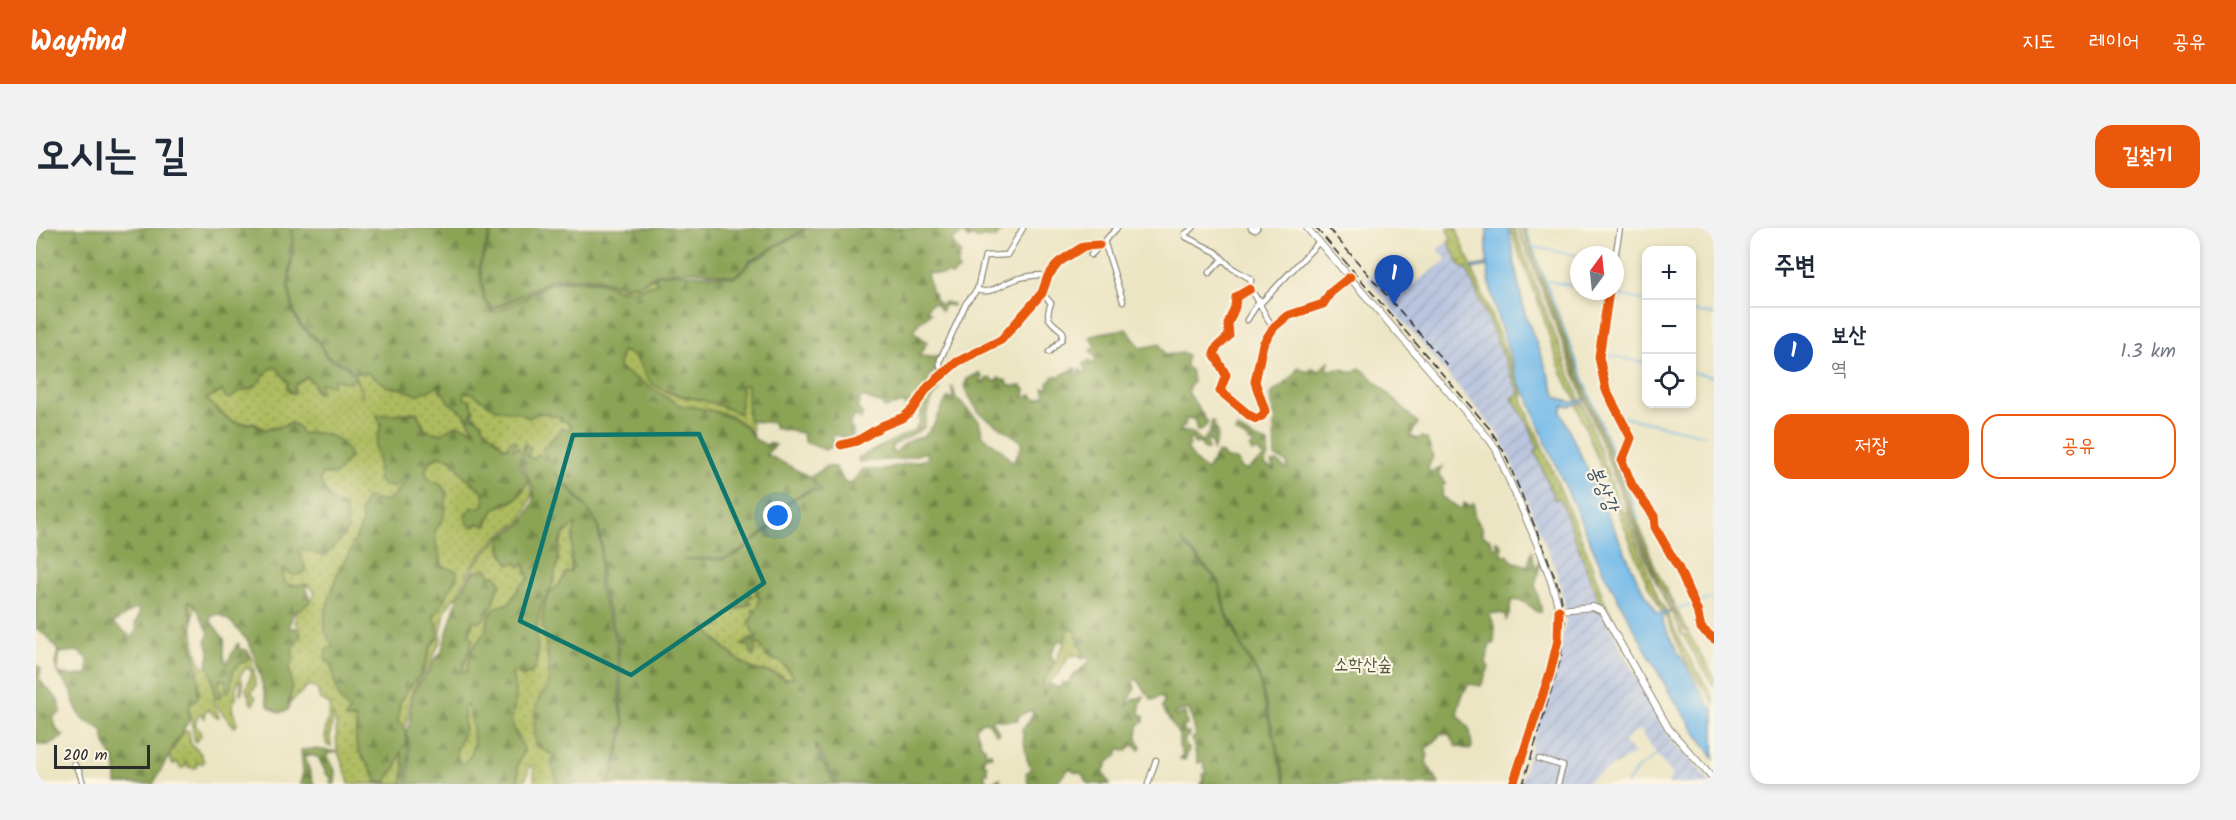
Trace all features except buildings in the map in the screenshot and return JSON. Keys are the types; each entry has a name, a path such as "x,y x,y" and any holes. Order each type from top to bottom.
{"main road":[{"path":"1307,228 1492,443 1534,538 1554,588 1559,610 1593,607 1602,611 1669,729 1714,780"}],"street":[{"path":"943,373 940,360 966,303 977,290 985,256 1007,255 1011,252 1023,228"},
{"path":"1091,255 1117,228"},
{"path":"1193,228 1185,234 1186,237 1216,252 1232,268 1251,279 1250,289 1261,302 1266,318 1274,327"},
{"path":"1251,228 1255,230 1257,228"},
{"path":"1617,246 1620,228"},
{"path":"1247,320 1261,302 1319,242"},
{"path":"841,445 857,441 882,426 904,417 912,410 928,387 943,373 957,362 1001,340 1042,293 1048,276 1059,262 1084,246 1101,243"},
{"path":"1101,243 1123,301"},
{"path":"1209,273 1223,259"},
{"path":"977,290 990,292 1012,280 1041,274 1048,276"},
{"path":"1250,289 1236,297 1235,307 1228,324 1229,336 1217,347 1214,354 1226,375 1220,391 1252,418 1262,416 1265,411 1255,382 1261,349 1274,327 1291,313 1323,304 1330,293 1350,277"},
{"path":"1042,293 1051,303 1048,318 1063,332 1062,339 1050,352"},
{"path":"1608,300 1599,353 1606,390 1631,438 1622,461 1632,485 1654,516 1655,527 1675,562 1697,610 1701,628 1714,639"},
{"path":"1513,784 1553,663 1560,626 1559,610"},
{"path":"1539,759 1563,766 1558,784"},
{"path":"1148,784 1156,760"},
{"path":"74,764 83,784"}],"highlighted area":[{"path":"699,434 764,583 631,675 520,621 573,435"}],"shaded area":[{"path":"1448,242 1460,267 1467,270 1519,393 1607,620 1655,714 1673,741 1712,784 1667,784 1671,777 1670,772 1640,729 1623,741 1634,754 1582,784 1520,784 1559,654 1567,614 1557,573 1499,435 1367,279 1381,267 1404,291 1447,260 1438,249"}],"green space":[{"path":"36,228 290,228 292,237 288,287 294,314 300,326 319,343 326,357 347,367 355,378 350,383 334,379 333,385 320,383 321,391 318,394 307,377 295,385 294,394 287,388 288,382 275,366 254,387 237,393 232,398 226,398 222,391 206,399 227,418 238,423 253,423 264,430 292,423 299,428 302,434 317,433 330,436 342,444 350,456 336,474 323,474 320,479 328,497 345,507 348,529 324,556 302,549 298,551 306,569 303,573 294,576 284,568 282,570 285,583 291,586 306,584 310,602 293,614 289,627 298,629 301,634 292,649 294,659 289,667 292,689 288,710 279,713 268,706 254,654 248,641 230,621 219,614 212,616 210,620 224,639 224,658 227,664 237,644 239,644 239,649 247,650 249,657 246,662 242,662 233,670 228,692 225,692 226,681 220,679 219,690 222,693 215,698 214,683 207,661 210,652 206,641 209,633 195,605 188,601 192,620 187,624 192,627 189,635 198,670 198,697 189,707 189,720 153,784 116,784 116,765 105,744 103,732 81,717 74,703 72,692 58,674 55,664 58,651 48,637 36,629","holes":["136,608 139,609 135,624 137,628 129,639 129,635 113,623","77,651 88,659 88,674 73,676 58,673 59,653"]},
{"name":"소학산숲","path":"291,228 492,228 479,266 484,301 493,313 526,298 548,284 561,281 596,281 620,290 632,291 655,284 657,281 653,278 659,275 677,273 735,277 751,261 792,239 806,228 1004,228 996,238 986,238 983,235 981,239 973,236 968,239 963,233 952,241 961,254 955,258 959,259 957,267 959,270 952,276 948,273 943,275 927,273 935,299 941,305 944,302 953,304 953,306 945,305 941,311 935,303 930,304 927,310 931,313 921,321 914,332 927,342 919,356 933,357 942,354 938,368 927,379 929,383 907,414 905,412 911,405 912,399 905,406 904,403 884,408 882,404 862,397 859,399 857,408 863,414 861,419 855,415 849,425 853,430 853,441 843,443 842,436 832,435 835,445 825,450 805,442 802,433 774,428 774,423 751,421 748,419 747,385 742,385 740,414 713,403 675,394 655,386 646,377 635,357 621,351 619,368 679,405 710,410 734,419 747,428 753,438 766,445 769,443 776,445 766,454 810,477 817,486 812,476 827,466 835,467 844,482 848,484 852,483 862,469 879,470 928,459 926,452 903,459 859,462 858,458 914,430 919,423 921,401 935,384 939,390 930,403 924,428 892,446 892,453 913,440 924,437 934,424 947,398 953,398 952,386 956,398 979,421 983,436 1004,452 1011,461 1014,460 1022,445 1021,441 979,413 964,386 967,379 979,373 982,377 981,383 992,378 993,381 997,381 998,378 1007,381 1009,386 1022,386 1026,391 1023,397 1032,395 1038,399 1045,396 1043,388 1049,388 1048,384 1054,376 1060,376 1075,368 1077,370 1073,373 1077,374 1081,369 1082,374 1087,370 1083,364 1089,360 1091,361 1089,366 1097,359 1090,351 1096,347 1090,337 1100,333 1126,329 1141,348 1160,344 1165,355 1183,353 1187,355 1186,367 1191,370 1193,382 1188,392 1208,423 1202,430 1197,431 1194,419 1186,419 1181,431 1192,433 1202,442 1209,433 1212,421 1215,422 1214,427 1217,429 1218,437 1213,450 1211,440 1214,438 1213,434 1207,443 1208,450 1205,450 1200,443 1195,444 1191,439 1188,440 1190,445 1186,448 1207,470 1217,453 1223,454 1226,459 1235,460 1239,463 1240,468 1246,470 1264,458 1258,451 1252,452 1250,448 1254,445 1253,443 1235,432 1237,428 1253,438 1268,443 1268,456 1264,465 1274,470 1271,463 1278,462 1286,469 1288,467 1286,462 1275,457 1274,425 1276,420 1271,394 1285,383 1287,385 1286,382 1298,367 1307,372 1313,368 1319,371 1329,361 1327,370 1344,369 1353,373 1359,368 1366,372 1418,423 1410,436 1427,439 1433,457 1429,471 1443,466 1438,474 1446,484 1443,484 1442,497 1459,508 1462,508 1464,503 1469,506 1474,503 1474,515 1482,528 1482,535 1490,539 1495,549 1498,548 1496,541 1498,541 1502,546 1502,556 1507,554 1512,561 1528,566 1532,550 1535,567 1537,568 1539,561 1541,562 1535,585 1541,612 1514,600 1511,601 1510,613 1506,620 1505,614 1492,613 1490,615 1495,627 1494,644 1490,644 1486,663 1489,667 1481,686 1469,684 1463,693 1457,713 1470,730 1472,747 1470,750 1456,746 1450,735 1441,733 1434,743 1425,749 1428,755 1426,762 1439,784 1286,784 1259,675 1241,645 1234,625 1226,613 1219,581 1182,540 1218,582 1225,614 1233,626 1240,645 1258,676 1285,784 1201,784 1204,780 1203,774 1207,774 1203,761 1198,763 1192,739 1196,735 1189,709 1174,713 1175,716 1185,713 1187,725 1183,728 1185,733 1189,733 1189,736 1185,738 1185,745 1189,748 1185,760 1180,759 1183,754 1179,746 1179,735 1162,708 1164,702 1162,696 1152,700 1137,679 1133,681 1135,688 1126,707 1133,700 1144,696 1140,704 1140,713 1144,716 1144,722 1138,726 1137,739 1141,747 1139,750 1133,744 1127,751 1119,748 1117,756 1108,762 1103,772 1110,784 1089,784 1081,773 1070,768 1055,784 1028,784 1026,773 1031,769 1022,729 1033,713 1031,710 1018,716 1018,720 1002,721 995,718 991,720 1000,733 996,734 989,723 983,722 977,725 976,729 982,746 985,747 986,753 991,753 992,756 984,757 984,763 987,765 987,773 984,774 986,780 990,783 1000,778 1001,784 837,784 815,743 835,784 608,784 614,773 625,725 620,701 622,691 618,641 601,586 602,547 598,524 581,500 554,472 587,509 597,524 601,548 599,586 616,641 620,691 618,701 624,725 611,777 606,784 556,784 552,759 556,757 535,745 535,710 539,698 546,690 549,674 545,631 542,628 544,606 566,572 571,572 575,524 565,531 559,543 558,563 552,586 541,606 537,626 535,669 523,677 518,671 512,674 516,698 511,721 524,748 517,768 519,784 409,784 410,748 406,732 410,723 412,698 415,688 441,653 458,596 471,575 477,571 487,569 491,576 496,575 501,583 493,605 483,620 480,622 473,620 469,635 473,639 462,671 464,673 467,672 471,651 486,630 490,614 497,607 510,603 520,586 529,579 524,563 520,566 515,562 510,565 503,551 500,537 522,523 534,501 534,490 522,458 520,458 522,469 528,480 522,492 495,508 486,526 479,523 471,527 465,516 471,508 484,504 483,491 465,477 450,458 440,456 431,460 426,473 428,478 439,483 447,493 444,516 435,532 437,551 440,554 442,566 457,571 456,578 441,608 434,615 434,620 438,623 438,637 431,646 423,672 409,687 400,702 398,721 405,728 408,748 407,784 402,784 404,767 401,751 396,768 388,777 387,782 376,782 358,749 356,720 346,719 349,710 340,700 331,663 325,660 326,650 333,646 325,631 325,612 339,569 351,550 362,524 361,510 366,498 385,501 400,489 407,478 406,475 394,487 384,486 378,480 378,459 375,447 381,425 377,415 417,413 425,430 442,434 458,426 476,432 464,413 448,402 440,390 441,385 417,395 387,386 368,373 354,373 347,365 327,356 320,342 301,325 295,314 289,287 294,237","holes":["465,391 471,392 497,409 518,412 529,418 539,412 562,418 560,421 567,421 571,427 569,430 563,428 543,448 542,451 548,458 539,454 534,459 527,456 531,450 525,443 524,454 518,447 514,450 513,447 517,443 515,440 510,441 507,447 504,447 484,428 481,421 472,416 474,411 470,400 464,399","817,486 818,488 797,497 785,506 773,526 739,553 721,560 683,559 726,558 739,552 772,525 785,505 797,496","750,588 757,589 758,592 755,593 760,598 757,609 753,610 753,616 749,622 753,633 757,636 756,639 752,638 742,645 750,646 751,654 754,656 755,645 759,644 768,658 781,662 794,677 785,680 773,673 745,665 704,628 717,627 729,612 752,603 747,600 752,596 747,591","1067,630 1075,630 1082,649 1082,659 1088,656 1091,659 1059,688 1049,684 1043,697 1043,681 1054,666 1051,654 1058,641 1065,641","467,704 473,728 474,745 468,759 462,763 459,762 456,752 464,732 464,709"]},
{"path":"493,228 804,228 791,238 750,260 745,268 734,276 694,271 659,273 639,284 624,286 597,278 552,278 493,308 485,300 480,266"},
{"path":"1448,228 1456,228 1523,395 1521,397 1585,547 1605,603 1629,648 1627,649 1598,599 1560,498 1555,500 1535,451 1538,449 1529,425 1512,398 1519,393 1467,270 1461,267 1448,242 1451,240"},
{"path":"1509,228 1514,228 1580,401 1578,402 1561,370 1540,307 1512,233 1509,233"},
{"path":"1518,228 1543,287 1659,587 1646,560"},
{"path":"1522,228 1525,228 1657,572 1688,632 1683,630 1659,583"},
{"path":"653,278 657,281 655,284 628,290 592,280 553,282 504,310 490,311 552,280 597,279 624,287 639,285"},
{"path":"621,351 634,357 651,381 661,389 740,413 742,385 747,385 748,419 751,421 753,438 741,422 732,417 677,404 624,372 619,368"},
{"path":"275,366 288,382 287,388 290,393 295,385 308,376 315,392 320,383 329,384 334,379 350,383 355,378 362,395 358,397 363,395 354,373 368,373 393,388 403,389 417,395 440,385 439,390 448,402 464,413 476,433 470,428 456,425 442,434 425,430 417,412 377,415 381,425 375,447 378,459 378,480 400,481 406,475 407,478 392,497 383,502 375,499 361,510 362,524 351,550 339,569 325,612 333,646 331,663 334,678 340,700 350,710 346,718 356,720 358,749 372,770 376,782 383,783 393,772 401,751 404,767 402,784 349,784 337,748 333,715 331,746 327,745 325,740 330,705 320,700 317,689 309,685 290,703 289,667 294,659 292,649 301,634 295,622 296,611 310,602 315,594 309,586 285,583 282,570 283,568 290,574 304,563 298,552 301,549 327,554 329,549 341,539 340,505 329,500 320,479 322,474 336,474 350,457 342,444 323,434 302,435 299,428 291,422 264,429 253,422 238,422 227,417 206,399 222,391 235,393 247,389"},
{"path":"466,390 496,408 519,412 525,416 548,414 562,417 560,420 567,421 571,427 569,430 563,428 551,441 546,454 548,458 540,455 534,460 527,455 527,447 523,446 524,454 514,450 510,441 507,447 504,447 483,427 475,416 470,402 463,399 463,392"},
{"path":"1582,402 1622,511 1625,512 1658,598 1666,611 1663,613 1646,581 1576,404"},
{"path":"439,456 450,458 471,482 483,491 484,504 480,507 475,526 479,523 483,525 495,508 512,502 520,495 528,480 533,494 521,521 499,535 474,562 459,592 446,609 441,640 429,666 412,691 405,728 398,721 400,702 425,666 431,646 435,641 434,614 441,607 447,591 451,589 452,571 442,566 440,554 437,551 435,532 444,516 447,493 439,483 426,475 427,466"},
{"path":"575,524 571,572 565,574 544,604 542,627 545,631 549,673 546,690 539,698 535,721 535,745 557,757 555,758 557,782 556,784 535,784 533,766 529,766 526,777 519,784 517,767 524,751 511,721 516,698 512,674 518,671 521,676 528,675 536,666 537,625 540,608 552,586 563,536"},
{"path":"500,537 501,551 509,564 523,562 529,580 520,586 510,603 497,607 487,622 486,630 471,651 467,672 464,673 462,671 473,640 469,635 474,620 483,620 494,599 497,588 496,575 492,576 487,569 477,571 472,574 461,593 476,563"},
{"path":"749,588 757,589 756,595 760,599 752,623 753,632 757,636 745,646 750,645 754,651 754,645 759,644 768,658 781,662 794,677 785,679 778,674 751,668 732,655 705,627 720,625 729,612 749,605 747,591"},
{"path":"1659,589 1674,614 1678,626 1669,609"},
{"path":"188,600 195,605 194,644 202,665 210,667 214,695 220,697 222,693 219,690 220,678 226,681 226,686 230,684 235,667 249,657 249,653 252,658 256,686 252,691 256,697 253,705 246,690 252,672 247,667 240,675 243,689 240,694 241,683 238,680 236,686 236,699 234,699 232,708 237,724 235,727 212,700 219,717 208,709 204,714 205,719 201,714 198,715 195,725 201,736 195,742 189,707 199,694 198,670 187,625 193,617"},
{"path":"1667,614 1684,649 1714,698 1714,704 1687,664 1665,615"},
{"path":"1067,630 1075,630 1082,649 1082,659 1079,655 1069,656 1059,673 1051,680 1042,697 1043,681 1054,667"},
{"path":"1683,634 1689,635 1714,677 1714,686 1695,656"},
{"path":"36,664 41,669 39,679 56,697 61,712 53,717 57,730 64,736 47,745 36,743"},
{"path":"467,704 473,728 474,745 472,753 462,764 456,752 464,732 464,709"},
{"path":"184,731 189,731 191,745 196,748 204,762 201,764 197,762 195,768 188,767 186,762 184,768 180,768 177,762 173,765 169,756"},
{"path":"301,750 338,752 327,754 336,773 335,784 330,784 331,777 327,775 318,757 304,754 314,784 300,784 303,773"}],"water":[{"path":"1487,228 1509,228 1525,314 1557,397 1570,402 1584,399 1585,401 1563,406 1561,412 1638,581 1657,613 1671,612 1663,616 1662,621 1710,707 1714,709 1714,759 1668,690 1605,575 1542,434 1528,397 1519,384 1494,306 1487,266 1472,269 1471,267 1487,264"}],"waterway":[{"path":"1525,228 1639,520"},
{"path":"1533,247 1570,254"},
{"path":"1548,281 1570,285"},
{"path":"1624,296 1642,300"},
{"path":"1696,312 1714,315"},
{"path":"1602,354 1642,362"},
{"path":"1696,373 1714,377"},
{"path":"1623,417 1705,435"},
{"path":"1696,602 1714,598"},
{"path":"1678,608 1692,604"},
{"path":"1627,784 1637,769 1658,754"}],"railway":[{"path":"1316,228 1490,429 1504,452 1545,551 1560,592 1565,619 1561,658 1523,784"},
{"path":"1328,228 1447,365"}],"cycle path":[{"path":"841,445 857,441 882,426 904,417 912,410 928,387 957,362 1001,340 1042,293 1048,276 1059,262 1084,246 1099,245"},
{"path":"1250,289 1236,297 1235,307 1228,324 1229,336 1217,347 1214,354 1226,375 1220,391 1256,419 1265,411 1255,382 1263,344 1274,327 1287,316 1323,304 1330,293 1350,277"},
{"path":"1608,300 1599,357 1606,390 1631,438 1622,461 1632,485 1654,516 1655,527 1679,569 1697,610 1701,628 1714,639"},
{"path":"1513,784 1550,673 1558,640 1559,610"}],"place":[{"name":"보산","path":"1394,305"}],"water label":[{"name":"봉상강","path":"1602,489"}]}
